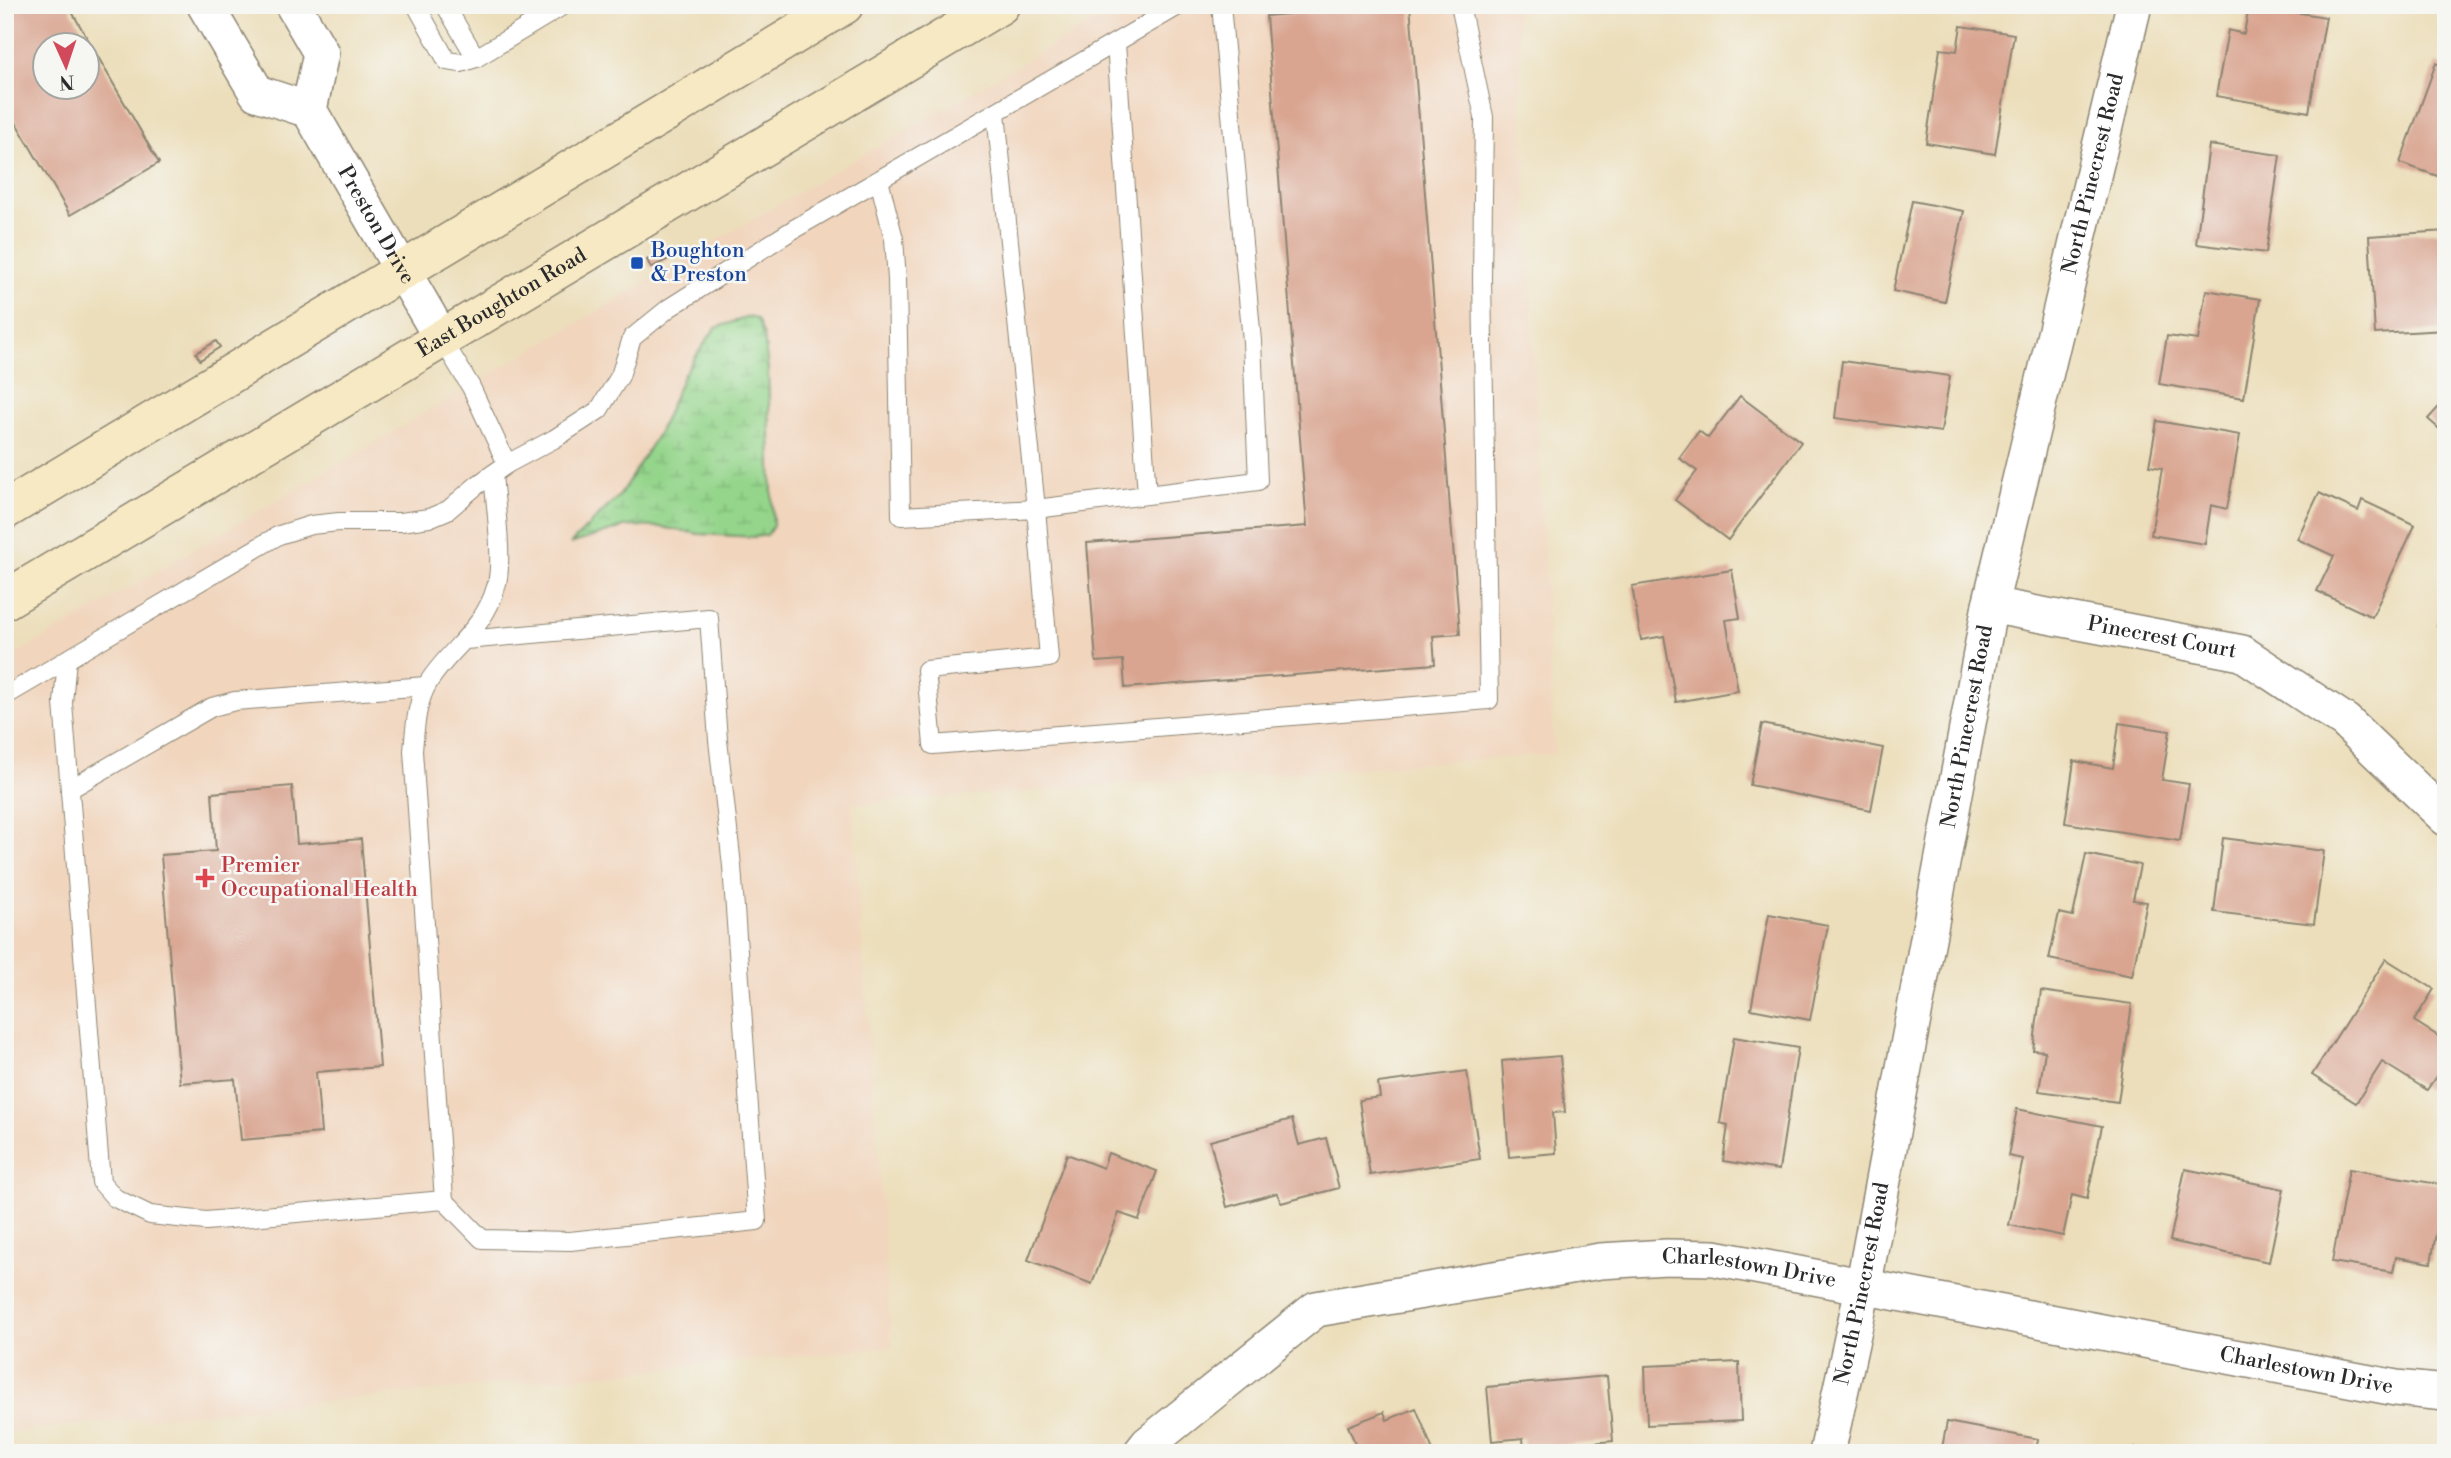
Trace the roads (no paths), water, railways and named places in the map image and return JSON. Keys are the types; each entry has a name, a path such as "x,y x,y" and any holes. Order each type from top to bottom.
{"main road":[{"path":"5,510 844,5"},
{"name":"East Boughton Road","path":"5,600 1000,5"}],"street":[{"path":"205,5 257,93 309,110 321,53 293,5"},
{"name":"North Pinecrest Road","path":"1827,1453 1863,1288 1990,604 2134,5"},
{"name":"Preston Drive","path":"309,110 442,338"},
{"name":"Pinecrest Court","path":"1990,604 2242,653 2345,721 2446,818"},
{"name":"Charlestown Drive","path":"1141,1453 1148,1444 1316,1309 1600,1261 1667,1257 1714,1258 2396,1388 2446,1393"}],"lane":[{"path":"416,5 447,61 461,63 476,58 564,5"},
{"path":"445,5 476,58"},
{"path":"5,696 278,535 311,525 401,522 429,518 448,510 500,469 554,439 598,410 620,376 632,338 669,307 794,229 1180,5"},
{"path":"879,180 894,239 897,279 901,516 1036,509 1258,481 1252,341 1221,5"},
{"path":"996,113 1049,658 926,670 933,745 1489,700 1482,279 1484,117 1460,5"},
{"path":"1116,43 1147,495"},
{"path":"442,338 471,387 500,469 497,586 485,612 466,640 426,686 417,714 413,751 444,1200 482,1239 570,1241 757,1220 733,866 718,740 709,618 466,640"},
{"path":"67,659 63,703 102,1182 115,1198 150,1215 206,1221 444,1200"},
{"path":"70,789 212,707 236,701 426,686"}],"place":[{"name":"Boughton & Preston","path":"637,263"},
{"name":"Premier Occupational Health","path":"205,878"}]}
